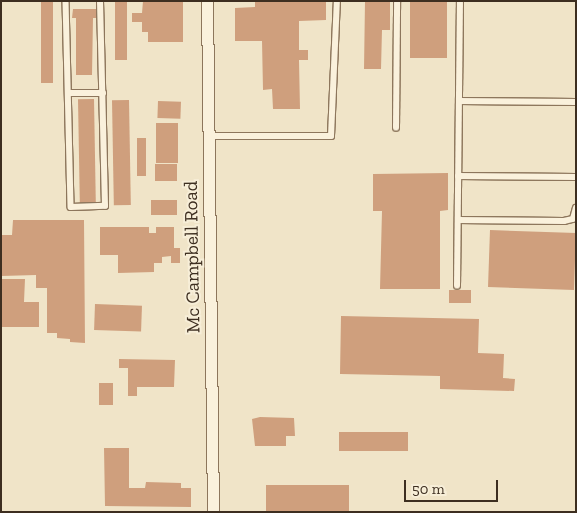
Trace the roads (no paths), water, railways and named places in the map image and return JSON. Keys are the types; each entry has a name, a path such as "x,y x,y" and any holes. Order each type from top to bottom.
{"street":[{"name":"Mc Campbell Road","path":"207,1 213,512"}],"lane":[{"path":"66,1 71,207 106,206 100,1"},
{"path":"208,136 330,136 337,1"},
{"path":"396,128 397,1"},
{"path":"457,286 460,1"},
{"path":"68,93 103,93"},
{"path":"459,101 576,102"},
{"path":"458,176 576,177"},
{"path":"458,220 564,221 573,219 576,208"}]}
